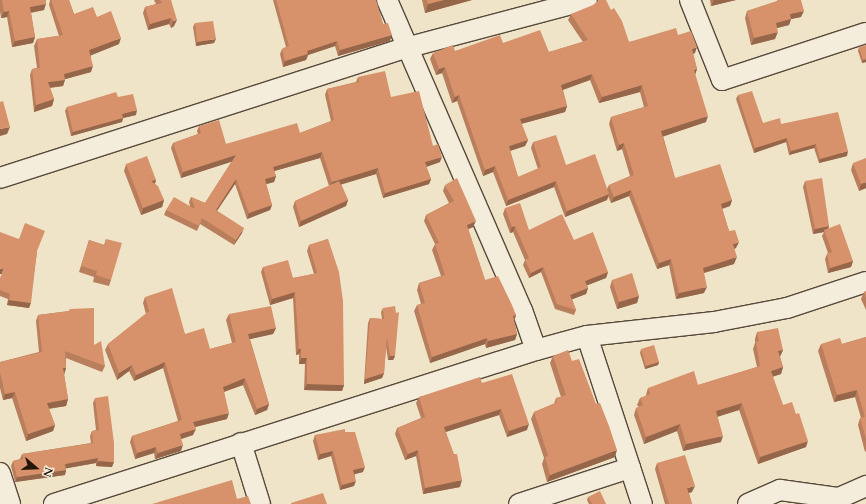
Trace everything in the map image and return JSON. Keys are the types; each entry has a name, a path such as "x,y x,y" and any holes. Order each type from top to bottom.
{"street":[{"path":"387,0 409,47 522,310 536,350"},
{"path":"0,178 409,47 587,0"},
{"path":"690,0 722,80 866,33"},
{"path":"54,504 536,350 587,336 714,322 787,308 866,282"},
{"path":"587,336 642,504"},
{"path":"241,443 260,504"},
{"path":"519,504 630,468"},
{"path":"0,473 10,504"},
{"path":"748,504 780,490 838,501 866,486"}],"building":[{"path":"2,0 46,0 46,4 30,7 35,37 15,41 9,11 4,12"},
{"path":"51,0 69,0 74,14 93,7 97,17 111,11 121,38 89,50 93,66 64,74 65,80 48,82 54,99 36,105 32,69 40,68 37,39 63,35"},
{"path":"160,0 171,0 177,20 173,21 171,18 150,24 145,7 162,3"},
{"path":"276,0 376,0 383,24 388,23 392,35 340,50 337,41 307,51 308,54 285,61 282,49 289,46"},
{"path":"427,0 444,0 428,4"},
{"path":"599,0 606,0 611,10 614,8 622,21 629,42 676,28 678,35 691,31 697,47 692,49 697,69 694,70 708,116 661,131 675,178 720,164 732,200 721,204 729,231 735,230 739,242 733,244 737,257 703,268 707,287 679,293 671,259 659,263 631,190 614,197 609,185 634,175 624,143 619,145 611,117 648,106 642,85 602,97 592,74 561,85 567,106 520,119 528,140 509,146 518,177 541,167 533,142 556,135 566,165 595,154 609,194 567,211 556,181 508,200 495,166 485,170 459,95 455,97 445,67 439,69 433,53 453,45 455,51 500,35 503,43 540,30 549,52 588,40 571,14 593,5"},
{"path":"780,0 801,0 804,11 790,14 791,19 776,23 778,32 754,38 747,11"},
{"path":"213,21 216,39 197,42 195,23"},
{"path":"866,45 866,59 863,60 859,47"},
{"path":"385,71 391,97 419,91 433,146 438,144 442,157 425,162 431,179 385,193 378,168 332,182 322,152 273,167 276,176 265,179 272,205 249,213 236,179 216,210 244,228 236,240 202,218 199,226 166,210 174,197 195,209 191,197 205,203 236,155 183,172 173,143 201,133 199,126 219,120 226,144 297,123 300,133 334,120 327,89 359,82 358,77"},
{"path":"752,91 763,123 780,118 781,124 838,112 848,151 820,159 816,144 791,151 787,138 755,148 738,95"},
{"path":"116,92 118,97 133,94 137,110 122,114 123,118 73,132 67,107"},
{"path":"3,101 10,127 0,129 0,102"},
{"path":"147,156 156,180 151,181 158,186 164,200 143,208 126,164"},
{"path":"866,158 866,182 861,184 853,163"},
{"path":"457,178 476,221 467,225 485,280 498,276 516,315 513,316 517,334 488,341 487,338 432,357 417,305 425,303 419,283 445,275 435,244 439,243 426,215 454,201 445,185"},
{"path":"822,178 829,226 815,229 805,181"},
{"path":"339,181 348,200 301,221 295,201"},
{"path":"520,203 529,230 562,214 574,240 593,232 608,272 585,281 588,288 570,295 576,310 557,304 543,267 531,273 525,260 529,258 515,226 512,227 505,208"},
{"path":"25,223 45,231 37,251 31,303 9,300 10,294 0,290 0,278 4,268 0,269 0,232 19,239"},
{"path":"840,224 853,261 830,268 827,254 832,252 824,230"},
{"path":"106,239 122,243 111,280 96,275 97,271 81,266 89,240 105,245"},
{"path":"328,239 339,272 343,301 344,385 307,384 307,358 301,358 301,349 299,349 295,292 272,299 263,267 288,260 293,278 317,273 309,245"},
{"path":"632,273 639,296 619,302 612,280"},
{"path":"172,288 185,334 204,328 210,349 236,342 229,314 271,306 276,328 248,334 269,404 257,409 245,378 223,387 229,413 193,422 196,429 180,434 183,445 158,453 156,447 137,453 132,436 182,420 165,362 136,375 132,365 119,373 108,344 149,311 145,297"},
{"path":"395,306 396,313 399,312 395,356 390,356 387,337 384,373 365,379 370,318 384,319 383,308"},
{"path":"94,308 94,345 101,341 105,366 65,351 66,368 63,368 68,399 47,403 55,425 28,434 15,392 5,394 0,372 0,362 42,352 38,315 70,311 70,309"},
{"path":"778,328 783,350 778,351 783,367 771,371 783,405 792,402 796,414 799,413 808,441 760,457 742,403 716,411 723,436 686,444 680,424 646,437 636,408 643,405 640,398 650,394 648,388 694,371 698,385 760,366 756,342 759,341 757,332"},
{"path":"866,337 866,439 860,418 865,417 857,390 837,395 821,344 840,338 842,344"},
{"path":"654,345 659,362 646,366 641,349"},
{"path":"568,350 572,361 579,359 596,404 600,403 617,450 550,475 545,457 548,456 534,412 557,402 556,398 566,395 553,356"},
{"path":"512,374 529,424 509,431 501,409 444,427 454,454 457,454 462,480 425,488 418,450 408,454 397,428 425,417 419,397 480,377 482,383"},
{"path":"108,396 114,443 114,462 98,461 98,458 65,464 66,470 17,477 13,461 23,459 22,454 93,443 92,431 99,430 95,398"},
{"path":"345,429 345,432 355,432 365,467 353,470 356,481 342,485 333,451 320,454 315,435"},
{"path":"685,455 695,486 687,488 692,504 669,504 657,463"},
{"path":"232,480 237,499 248,496 251,504 152,504"},
{"path":"600,491 606,504 592,504 588,497"},
{"path":"323,493 327,504 291,504 291,503"}]}
